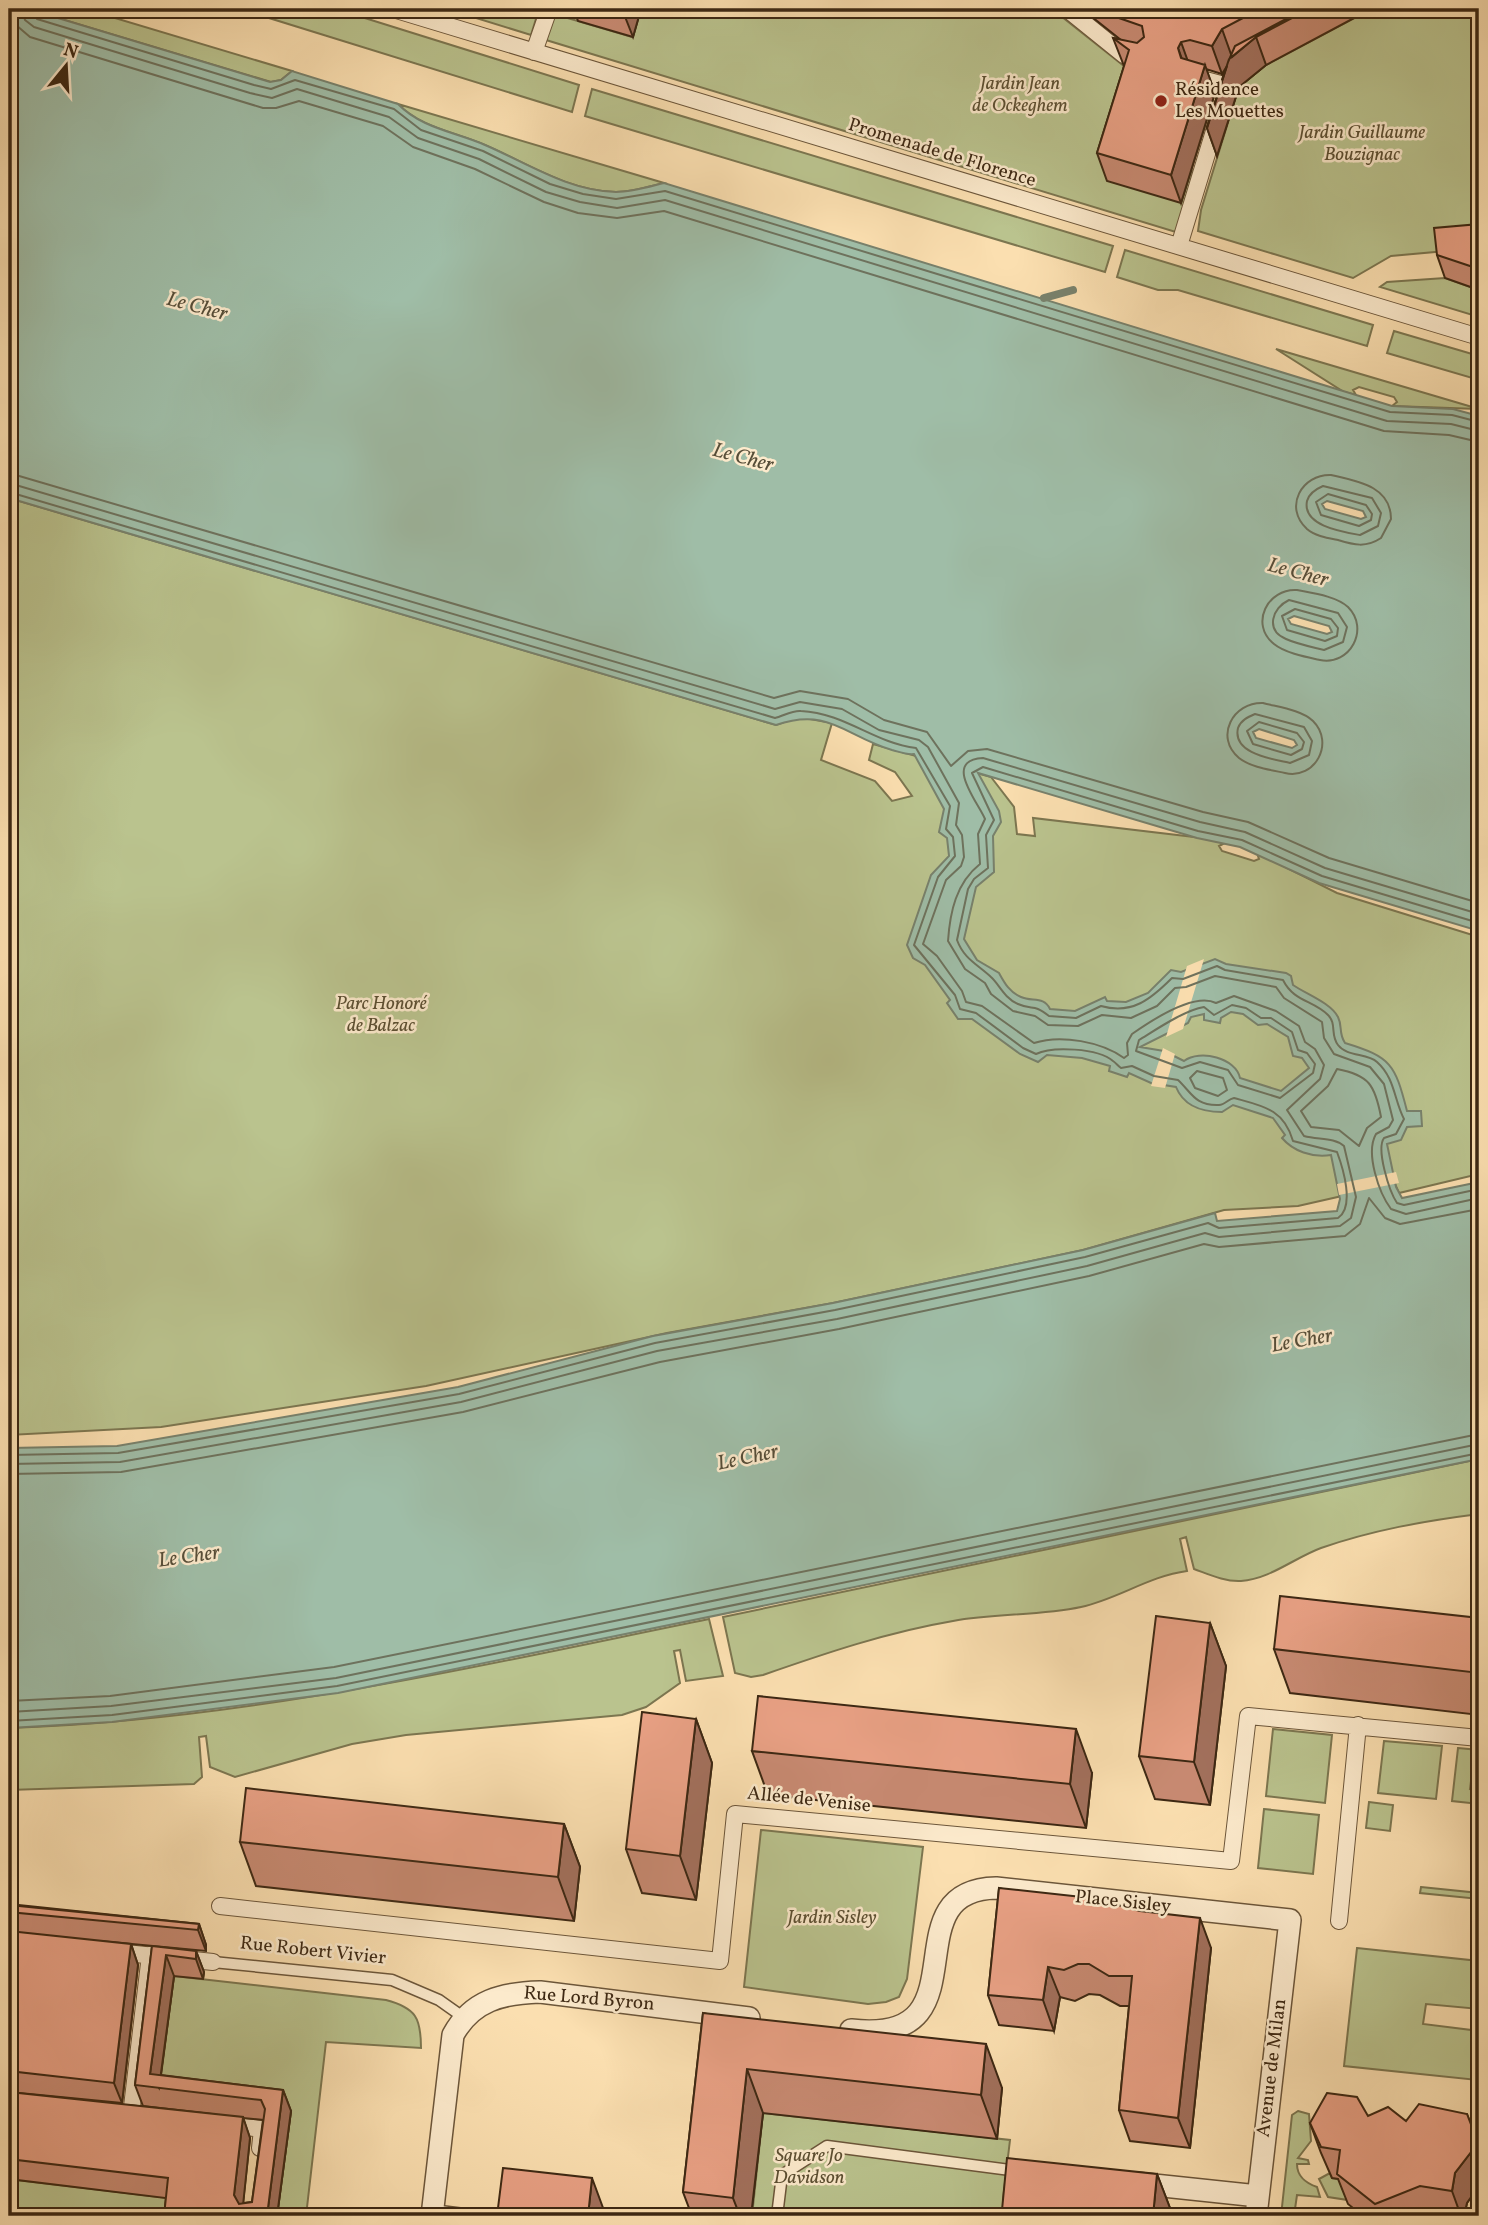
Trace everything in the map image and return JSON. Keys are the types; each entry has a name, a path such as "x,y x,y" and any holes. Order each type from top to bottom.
{"street":[{"name":"Promenade de Florence","path":"393,9 1479,337"},
{"path":"534,52 549,9"},
{"path":"1067,9 1124,55 1144,61"},
{"path":"1179,246 1228,86 1237,66"},
{"path":"1198,78 1228,86"},
{"name":"Allée de Venise","path":"220,1906 720,1961 735,1814 1231,1861 1248,1716 1479,1738"},
{"path":"1339,1921 1357,1725"},
{"name":"Place Sisley","path":"826,2027 888,2031 900,2027 918,2014 930,1991 942,1919 959,1898 975,1890 996,1888 1290,1920"},
{"name":"Avenue de Milan","path":"1257,2206 1290,1920"},
{"name":"Rue Robert Vivier","path":"98,1950 213,1962"},
{"path":"131,2115 150,1955"},
{"name":"Rue Lord Byron","path":"463,2018 476,2007 510,1993 540,1992 774,2021"},
{"path":"432,2213 453,2035 463,2018"},
{"path":"210,2124 262,2129 258,2166"},
{"path":"1018,2177 1045,2174"},
{"path":"1111,2181 1257,2206"}],"lane":[{"name":"Rue Robert Vivier","path":"213,1962 392,1980 439,2000 463,2018"},
{"path":"777,2216 782,2175 827,2146 1018,2177"},
{"path":"432,2213 480,2216"}],"green space":[{"path":"28,9 85,9 292,71 281,80 271,82"},
{"path":"240,9 336,9 579,85 572,112"},
{"path":"447,9 539,9 531,35"},
{"name":"Jardin Jean de Ockeghem","path":"641,9 1052,9 1139,78 1172,165 1193,171 1179,233 546,40 554,14 632,37"},
{"name":"Jardin Guillaume Bouzignac","path":"1371,9 1479,9 1479,248 1391,256 1353,278 1198,231 1201,210 1239,87 1266,65"},
{"path":"592,89 1113,246 1105,272 585,116"},
{"path":"398,104 664,183 622,192 581,187 548,175 485,145 428,124"},
{"path":"1125,250 1373,325 1367,346 1178,290 1158,290 1117,277"},
{"path":"1445,278 1479,290 1479,317 1380,287 1387,282"},
{"path":"1394,331 1479,356 1479,380 1387,353"},
{"path":"1276,349 1479,409 1392,406 1397,402 1394,397 1359,387 1353,390 1356,395 1344,392"},
{"name":"Parc Honoré de Balzac","path":"9,498 776,725 799,717 832,723 821,760 875,781 892,801 912,796 895,772 869,760 873,744 991,777 1014,807 1017,834 1035,836 1033,818 1211,839 1225,843 1219,846 1222,851 1254,861 1259,859 1257,853 1337,893 1479,937 1479,1174 1399,1193 1395,1184 1298,1206 1224,1210 1083,1250 833,1303 667,1333 426,1386 161,1427 9,1435"},
{"path":"1479,1459 1479,1514 1360,1536 1311,1552 1262,1576 1241,1581 1194,1569 1186,1537 1180,1539 1187,1571 1160,1578 1095,1603 1049,1612 969,1618 857,1644 763,1675 751,1677 735,1673 723,1617"},
{"path":"709,1619 723,1676 686,1681 680,1650 674,1651 680,1683 646,1707 622,1715 406,1735 352,1744 235,1777 210,1767 206,1736 199,1737 202,1777 194,1784 9,1790 9,1728 98,1723 273,1702 448,1672"},
{"path":"1273,1729 1332,1735 1325,1803 1266,1796"},
{"path":"1384,1741 1442,1746 1436,1799 1378,1793"},
{"path":"1458,1748 1479,1750 1479,1765 1473,1765 1470,1789 1479,1790 1479,1804 1452,1801"},
{"path":"1369,1802 1393,1805 1390,1831 1366,1828"},
{"path":"1264,1809 1319,1815 1313,1874 1258,1868"},
{"name":"Jardin Sisley","path":"761,1830 923,1847 907,1979 899,1997 868,2004 744,1987"},
{"path":"1421,1887 1479,1893 1479,1899 1420,1893"},
{"path":"1357,1948 1479,1961 1479,2009 1426,2004 1423,2024 1479,2031 1477,2080 1344,2066"},
{"path":"174,1976 386,2000 404,2007 415,2016 420,2029 421,2048 326,2042 306,2216 277,2216 291,2111 158,2094"},
{"path":"1298,2111 1309,2114 1311,2141 1298,2158 1308,2160 1309,2164 1297,2164 1297,2169 1303,2179 1317,2187 1320,2197 1297,2195 1294,2216 1281,2216 1292,2115"},
{"name":"Square Jo Davidson","path":"763,2113 1010,2140 1003,2199 1023,2201 1021,2216 752,2216"},
{"path":"1330,2173 1332,2178 1351,2180 1348,2200 1328,2197 1319,2179"},
{"path":"9,2179 176,2199 174,2216 9,2216"}],"water":[{"name":"Le Cher","path":"9,9 28,9 270,82 281,80 292,71 398,104 428,124 485,145 548,175 581,187 622,192 664,183 1392,406 1453,409 1479,416 1479,931 1319,883 1240,847 1197,838 978,773 999,811 1001,822 993,836 994,872 976,887 964,939 977,960 999,973 1013,992 1044,1002 1050,1009 1075,1011 1105,997 1107,1001 1126,1002 1148,993 1171,970 1181,972 1215,959 1226,964 1286,973 1291,976 1293,985 1335,1012 1345,1043 1382,1058 1389,1065 1399,1083 1407,1111 1421,1111 1422,1126 1407,1127 1401,1140 1387,1144 1396,1187 1402,1198 1479,1182 1479,1459 338,1693 112,1722 9,1728 9,1448 117,1446 458,1387 653,1336 833,1303 1083,1250 1215,1213 1217,1221 1337,1211 1340,1199 1331,1155 1310,1154 1292,1147 1282,1138 1285,1135 1273,1118 1233,1105 1222,1112 1201,1109 1189,1104 1176,1087 1151,1083 1129,1073 1127,1077 1109,1071 1110,1066 1082,1058 1047,1055 1038,1062 1020,1054 972,1019 958,1019 947,1003 950,1000 925,965 913,958 907,945 931,875 949,856 947,838 939,832 944,809 914,754 876,744 824,721 794,720 776,725 9,498","holes":["1327,501 1363,511 1366,517 1361,519 1325,509 1322,504","1294,616 1329,626 1332,632 1327,634 1291,624 1288,619","1259,729 1294,740 1297,745 1292,748 1256,738 1253,732","1231,1012 1243,1014 1258,1025 1267,1024 1288,1037 1293,1056 1302,1058 1309,1068 1281,1091 1240,1078 1232,1065 1216,1058 1199,1056 1184,1061 1164,1051 1140,1047 1188,1023 1191,1017 1204,1014 1204,1020 1220,1023 1221,1018"]}],"pier":[{"path":"1204,959 1183,1029 1166,1037 1187,966"},
{"path":"1163,1048 1175,1054 1165,1088 1151,1086"},
{"path":"1396,1172 1399,1183 1339,1195 1337,1184"}],"building":[{"name":"Résidence Les Mouettes","path":"1108,9 1260,9 1222,29 1212,46 1190,40 1181,42 1178,48 1181,58 1205,65 1171,175 1097,153 1129,50 1113,38 1137,43 1144,37 1142,26 1119,18"},
{"path":"1309,9 1256,37 1229,59 1235,46"},
{"path":"1479,224 1479,269 1437,255 1434,228"},
{"path":"1280,1596 1479,1618 1479,1673 1274,1649"},
{"path":"1156,1616 1210,1623 1194,1762 1139,1756"},
{"path":"758,1696 1076,1729 1070,1784 752,1751"},
{"path":"642,1712 696,1719 680,1856 626,1849"},
{"path":"246,1788 564,1824 558,1877 240,1842"},
{"path":"999,1888 1091,1898 1140,1911 1200,1918 1178,2118 1119,2110 1132,1976 1109,1976 1089,1964 1078,1964 1064,1970 1048,1967 1043,2000 988,1995"},
{"path":"9,1905 199,1924 198,1930 9,1912"},
{"path":"9,1931 131,1944 114,2083 9,2071"},
{"path":"152,1946 196,1951 196,1959 166,1955 150,2074 283,2090 267,2216 164,2216 168,2178 9,2159 9,2092 243,2117 234,2195 239,2204 252,2202 265,2109 261,2100 135,2085"},
{"path":"703,2013 986,2044 981,2095 747,2069 733,2198 683,2192"},
{"path":"1327,2093 1357,2097 1368,2116 1388,2107 1406,2121 1419,2104 1467,2114 1478,2143 1455,2173 1452,2191 1420,2186 1375,2204 1337,2174 1340,2150 1321,2147 1310,2123"},
{"path":"1007,2158 1157,2174 1153,2216 1056,2216 1002,2210"},
{"path":"503,2168 592,2178 588,2216 497,2216"}],"waterway":[{"path":"1044,298 1073,290"}],"place":[{"name":"Résidence Les Mouettes","path":"1161,101"}]}
